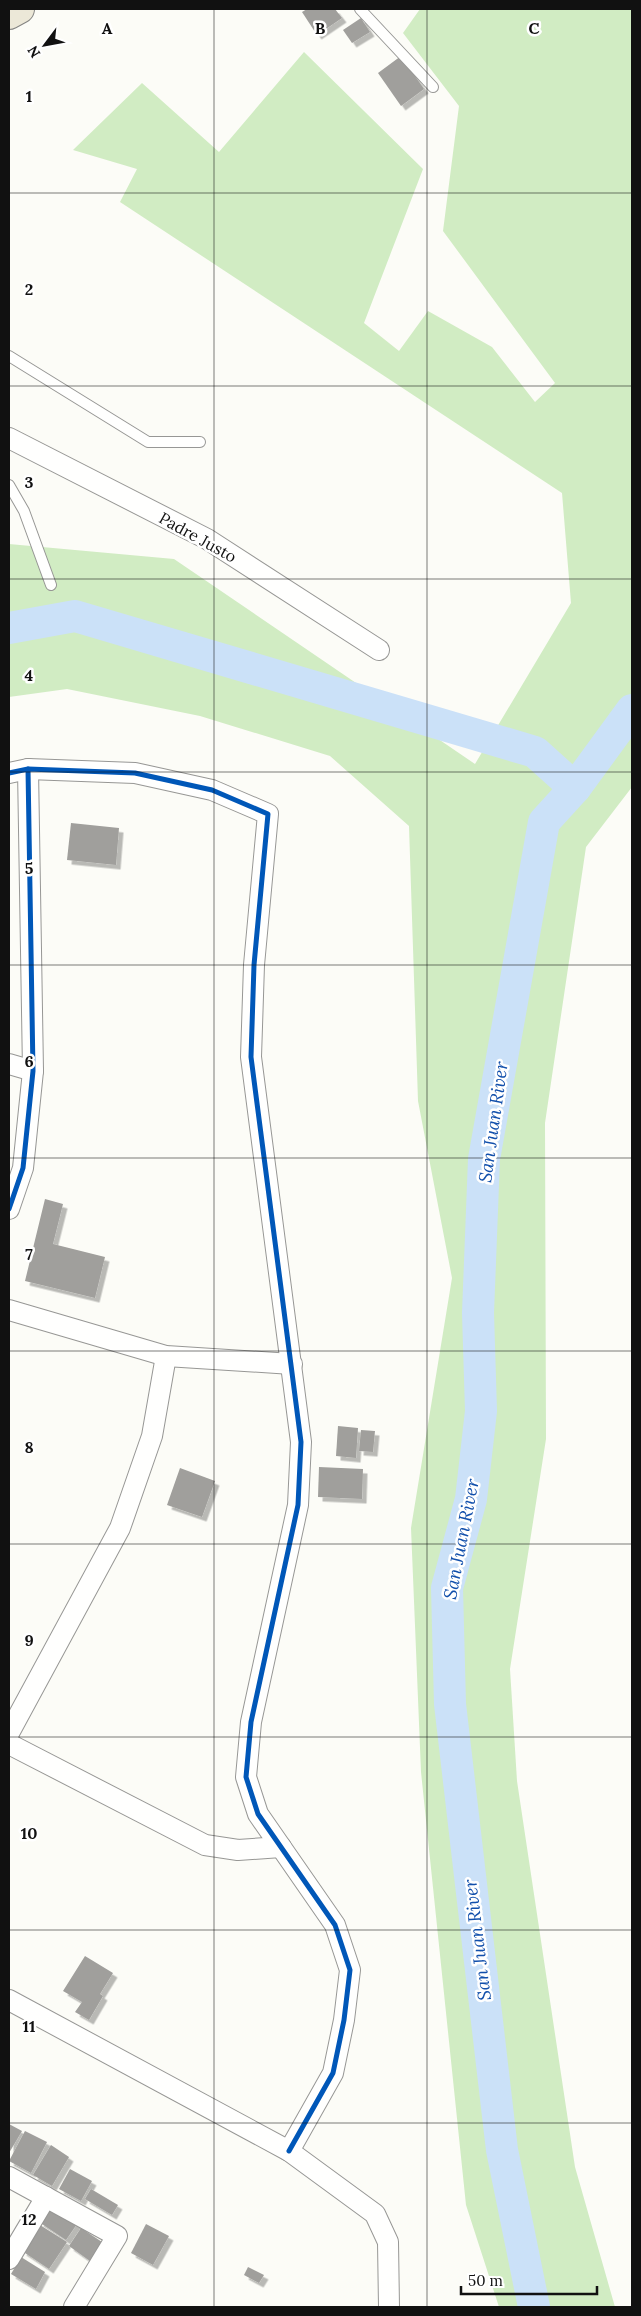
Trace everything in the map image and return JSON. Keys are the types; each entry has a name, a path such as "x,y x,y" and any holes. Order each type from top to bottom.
{"highway":[{"path":"9,15 20,9"}],"street":[{"name":"Padre Justo","path":"9,438 207,539 379,650"},
{"path":"9,1209 23,1168 33,1071 18,771 135,773 212,790 268,814 254,965 251,1057 301,1442 298,1505 251,1722 246,1778 258,1814 335,1926 350,1970 344,2020 333,2073 289,2151"},
{"path":"9,1064 33,1071"},
{"path":"9,1310 166,1356 292,1364"},
{"path":"9,1733 120,1528 152,1436 166,1356"},
{"path":"9,1744 205,1845 238,1850 281,1847"},
{"path":"9,2000 289,2151 375,2214 388,2242 389,2307"},
{"path":"9,2177 117,2236 74,2307"},
{"path":"9,2259 46,2197"}],"lane":[{"path":"360,9 432,87"},
{"path":"9,356 148,442 200,442"},
{"path":"9,485 24,511 51,585"}],"green space":[{"path":"420,9 632,9 632,787 586,847 545,1123 546,1439 510,1669 517,1781 575,2167 615,2307 499,2307 466,2205 421,1772 411,1528 452,1278 418,1101 409,826 330,756 200,716 67,689 9,697 9,544 174,559 475,764 571,603 562,493 120,202 137,169 73,150 142,83 219,152 304,52 423,169 364,323 399,351 428,311 492,347 535,402 555,383 443,231 459,106 403,33"}],"building":[{"path":"307,9 335,9 342,18 317,35 302,12"},
{"path":"361,18 370,32 352,43 343,30"},
{"path":"401,56 424,89 401,106 378,73"},
{"path":"71,823 119,828 116,865 67,860"},
{"path":"45,1199 63,1204 53,1244 105,1257 95,1298 25,1281"},
{"path":"338,1426 358,1428 356,1458 336,1456"},
{"path":"361,1430 375,1431 373,1452 359,1451"},
{"path":"319,1467 363,1469 362,1499 318,1497"},
{"path":"180,1468 215,1481 202,1517 167,1505"},
{"path":"85,1956 113,1973 100,1994 103,1996 89,2020 75,2012 82,2002 63,1991"},
{"path":"9,2124 22,2131 9,2153"},
{"path":"25,2131 47,2142 31,2173 9,2161"},
{"path":"51,2145 69,2157 52,2186 33,2175"},
{"path":"70,2169 92,2181 81,2201 59,2189"},
{"path":"91,2189 118,2205 112,2215 85,2199"},
{"path":"50,2205 77,2224 66,2240 39,2222"},
{"path":"146,2224 169,2236 153,2265 131,2253"},
{"path":"40,2225 67,2242 49,2269 22,2251"},
{"path":"81,2228 102,2242 90,2261 69,2246"},
{"path":"21,2257 45,2272 36,2289 11,2274"},
{"path":"248,2267 264,2275 259,2283 244,2275"}],"waterway":[{"path":"9,628 75,616 535,752 575,788"},
{"name":"San Juan River","path":"534,2307 502,2150 450,1704 447,1588 471,1499 481,1411 478,1313 484,1159 544,822 575,788 632,710"}],"cycle path":[{"path":"9,773 28,769 135,773 212,790 268,814 254,965 251,1057 301,1442 298,1505 251,1722 246,1777 258,1814 335,1925 350,1970 344,2020 333,2073 289,2151"},
{"path":"9,1209 23,1168 33,1071 28,769"}]}
